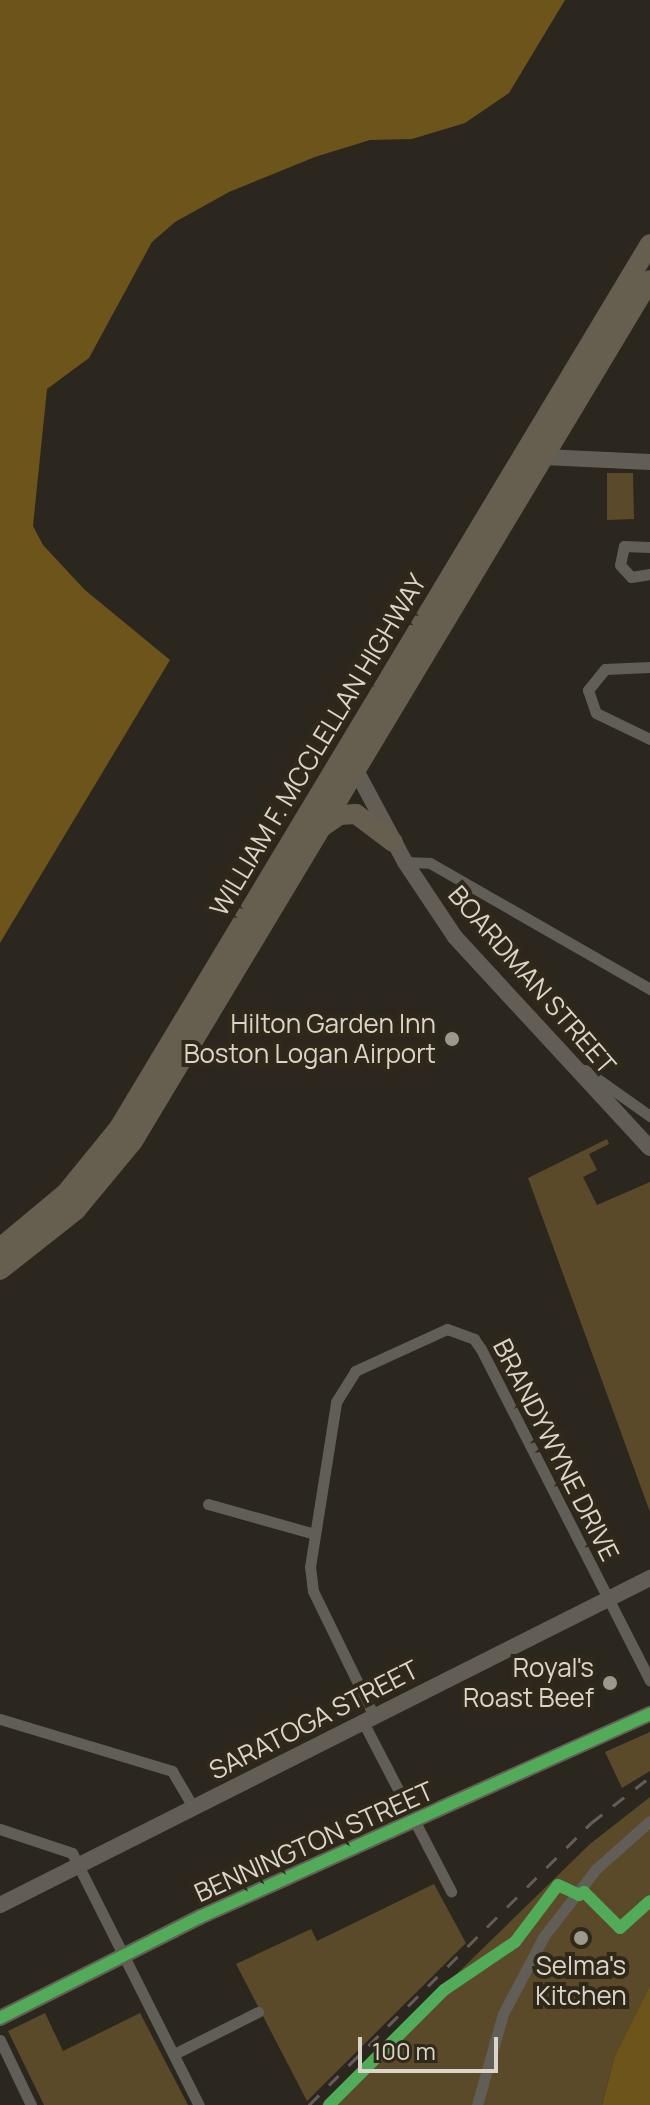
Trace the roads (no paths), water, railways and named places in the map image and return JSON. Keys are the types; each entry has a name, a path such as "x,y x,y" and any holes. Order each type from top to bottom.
{"highway":[{"name":"WILLIAM F. MCCLELLAN HIGHWAY","path":"0,1270 64,1221 124,1154 642,289 650,244"},
{"name":"WILLIAM F. MCCLELLAN HIGHWAY","path":"0,1248 60,1199 109,1142 345,750 642,289"},
{"path":"319,829 336,816 353,813 393,842"}],"main road":[{"path":"544,457 650,462"},
{"name":"BOARDMAN STREET","path":"345,750 405,862 470,954 650,1148"},
{"name":"SARATOGA STREET","path":"0,1905 650,1578"},
{"name":"BENNINGTON STREET","path":"0,2006 650,1702"},
{"name":"BENNINGTON STREET","path":"410,1816 650,1714"},
{"name":"BENNINGTON STREET","path":"0,2018 121,1950"}],"street":[{"path":"650,547 624,546 620,565 631,577 650,574"},
{"path":"650,667 609,668 590,685 593,709 650,739"},
{"path":"405,862 430,863 650,989"},
{"path":"568,1059 650,1116"},
{"path":"612,1108 627,1099"},
{"name":"BRANDYWYNE DRIVE","path":"451,1891 410,1816 313,1591 315,1534 336,1402 346,1379 428,1335 447,1329 463,1332 481,1349 608,1599"},
{"path":"208,1504 315,1534"},
{"path":"608,1599 650,1680"},
{"path":"0,1719 174,1772 193,1807"},
{"path":"477,2105 503,2014 544,1936 596,1869 650,1821"},
{"path":"0,1829 67,1849 79,1865 199,2105"},
{"path":"174,2054 258,2012"},
{"path":"0,2040 31,2105"}],"railway":[{"path":"309,2105 591,1823 650,1777"}],"place":[{"name":"Hilton Garden Inn Boston Logan Airport","path":"452,1039"},
{"name":"Royal's Roast Beef","path":"610,1683"},
{"name":"Selma's Kitchen","path":"581,1938"}]}
